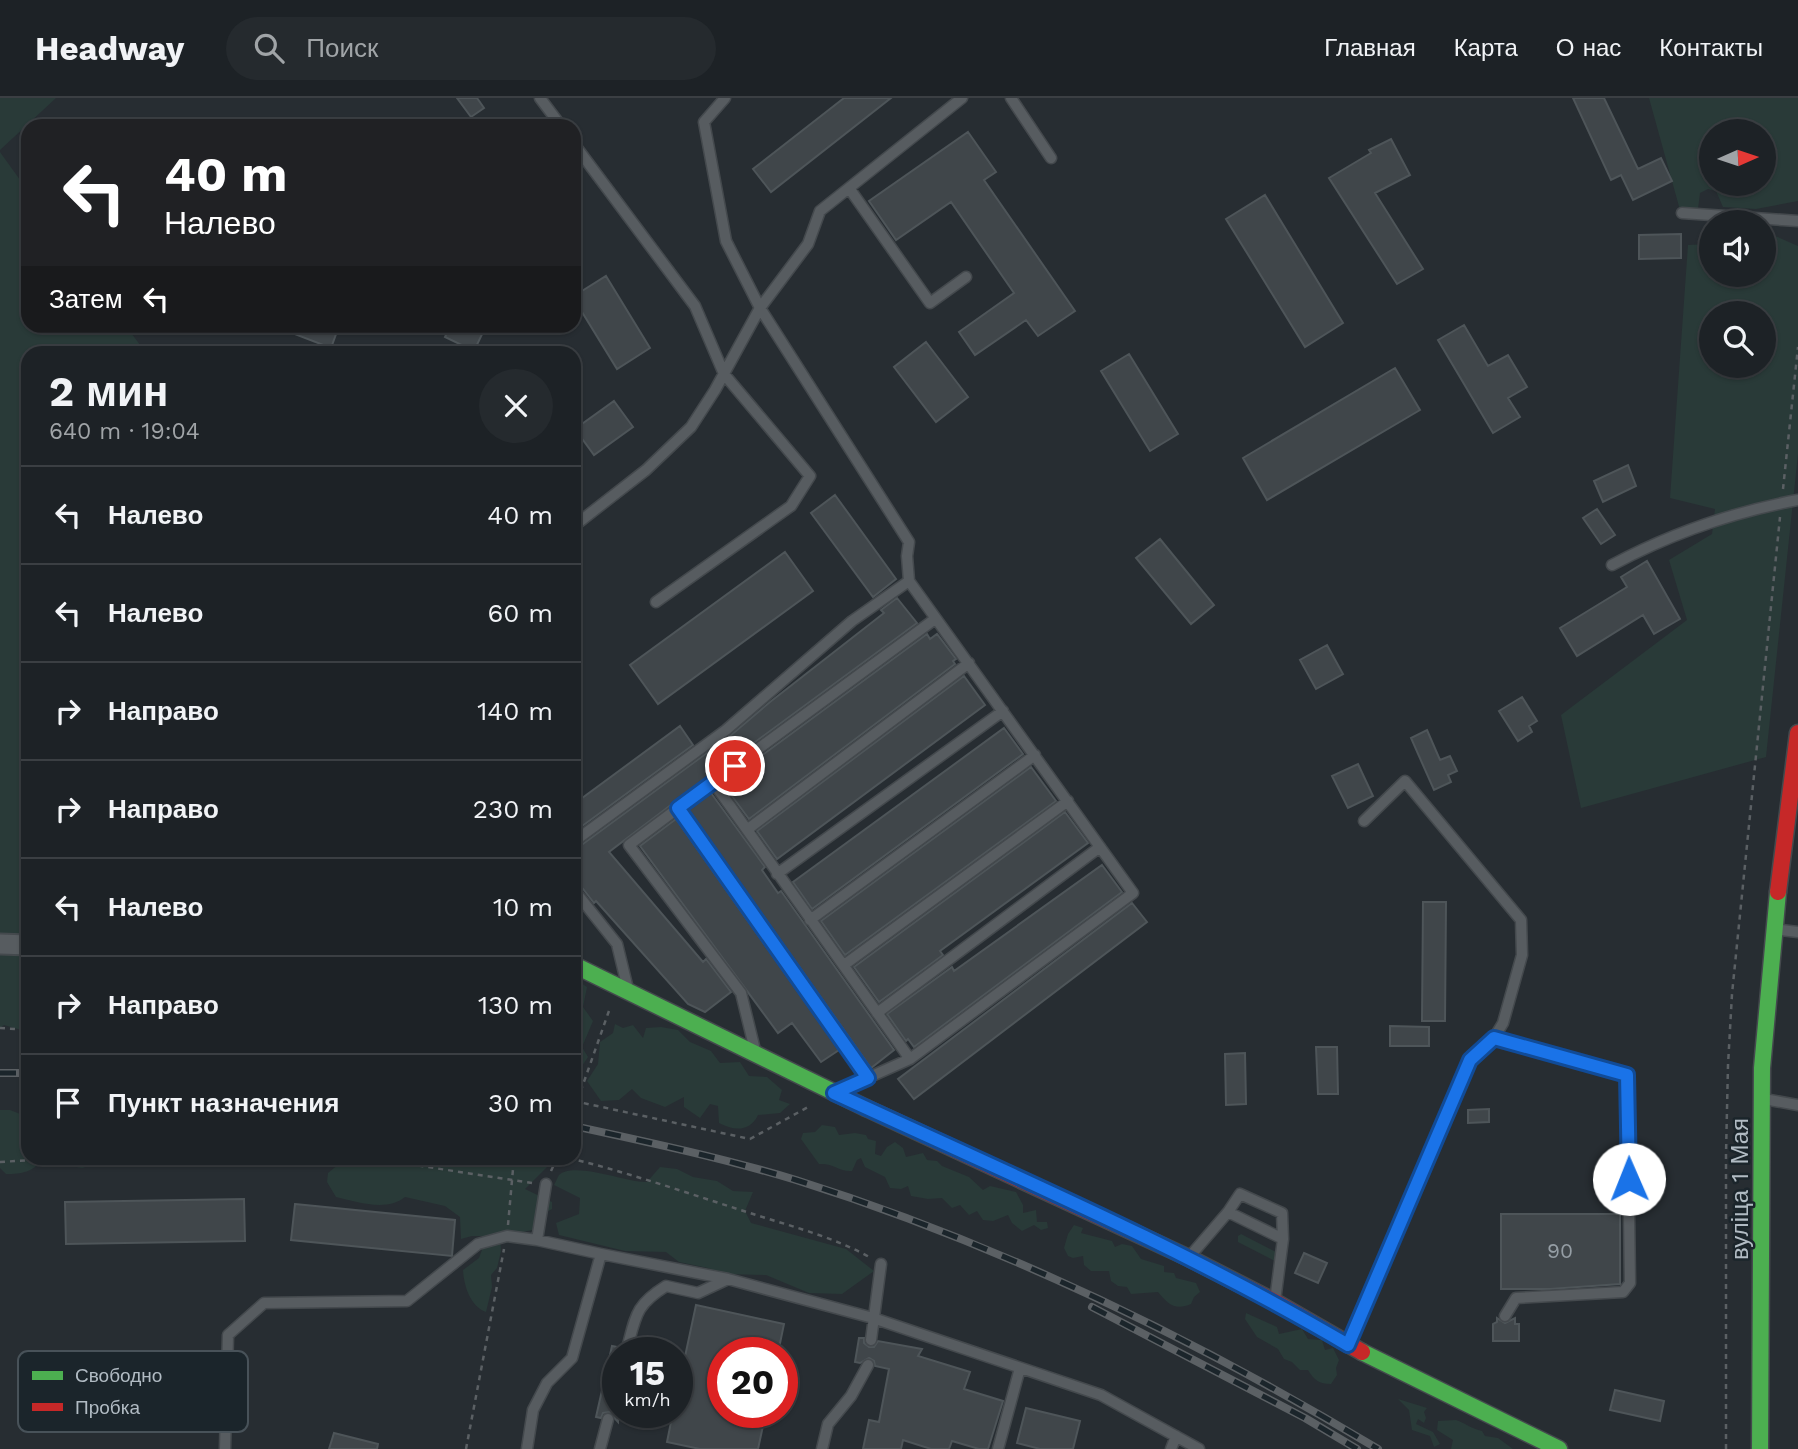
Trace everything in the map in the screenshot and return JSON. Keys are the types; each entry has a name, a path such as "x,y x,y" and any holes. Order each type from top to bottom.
{"street":[{"name":"вуліца 1 Мая","path":"1760,1449 1762,1068 1773,929 1798,733"},
{"path":"0,944 21,945"},
{"path":"581,968 834,1093 1189,1258 1275,1302 1348,1345 1559,1449"}],"lane":[{"path":"540,98 554,119"},
{"path":"725,98 704,122 726,241 760,308 909,542 909,581 1133,893 910,1059 834,1093"},
{"path":"581,521 646,470 691,427 760,308 808,243 820,211 962,98"},
{"path":"1011,98 1051,158"},
{"path":"581,153 695,306 724,374 810,476 791,506 656,603"},
{"path":"849,188 930,303 965,277"},
{"path":"1682,213 1798,221"},
{"path":"1612,565 1652,543 1683,531 1798,500"},
{"path":"581,836 726,730 852,621 909,581"},
{"path":"755,1054 741,993 629,845 935,619"},
{"path":"748,829 969,663"},
{"path":"777,874 1003,711"},
{"path":"810,920 1035,755"},
{"path":"1348,1345 1470,1060 1494,1038 1503,1023 1522,955 1521,920 1405,781 1364,821"},
{"path":"713,782 910,1059"},
{"path":"844,965 1068,801"},
{"path":"678,808 868,1078"},
{"path":"877,1013 1100,847"},
{"path":"581,899 617,944 629,991"},
{"path":"1773,929 1798,932"},
{"path":"1494,1038 1627,1075 1630,1283 1623,1292 1516,1298 1505,1317"},
{"path":"1763,1099 1798,1105"},
{"path":"537,1240 545,1184"},
{"path":"1189,1258 1240,1194 1282,1213 1283,1239 1275,1302"},
{"path":"1228,1212 1283,1239"},
{"path":"228,1351 228,1335 264,1303 407,1301 478,1244 507,1236 728,1279 873,1318 1101,1395 1199,1449"},
{"path":"527,1449 533,1410 547,1383 572,1358 601,1254"},
{"path":"871,1340 881,1264"},
{"path":"630,1337 636,1313 648,1297 666,1286 698,1293 728,1279"},
{"path":"822,1449 828,1424 851,1396 867,1365"},
{"path":"998,1449 1020,1368"},
{"path":"600,1449 606,1428"},
{"path":"1171,1449 1175,1436"}],"path":[{"path":"1726,1449 1728,1065 1732,994 1798,346"},
{"path":"581,1086 612,1001"},
{"path":"0,1028 21,1030"},
{"path":"581,1103 750,1139 834,1093"},
{"path":"0,1163 21,1161"},
{"path":"581,1161 610,1168 856,1249 881,1264"},
{"path":"411,1165 513,1182 545,1184 554,1165"},
{"path":"466,1449 507,1236 514,1165"}],"shaded area":[{"path":"0,98 56,98 33,119 21,119 21,130 0,150"},
{"path":"1649,98 1798,98 1798,201 1756,209 1723,207 1718,196 1776,196 1776,119 1699,119 1698,209 1680,210"},
{"path":"0,152 21,181 21,333 131,333 141,346 21,346 21,940 0,938"},
{"path":"1776,236 1798,246 1798,454 1766,757 1581,808 1561,715 1687,620 1669,560 1712,534 1715,509 1670,498 1688,245 1699,245 1699,287 1776,287"},
{"path":"0,951 21,953 21,1030 4,1025 0,1028"},
{"path":"581,983 587,987 583,1007 593,1021 582,1047 588,1057 581,1068"},
{"path":"615,1024 623,1028 633,1025 643,1038 646,1028 678,1030 690,1042 711,1051 720,1063 740,1062 749,1076 767,1077 782,1090 779,1100 790,1104 780,1113 758,1115 751,1125 746,1127 730,1128 719,1123 718,1106 710,1104 700,1118 684,1107 684,1097 665,1107 641,1098 632,1089 619,1100 601,1101 587,1081 598,1064 600,1042 613,1033"},
{"path":"0,1110 10,1110 21,1114 21,1165 36,1165 22,1173 6,1174 0,1168"},
{"path":"822,1125 835,1127 839,1135 866,1135 868,1139 876,1141 875,1154 881,1156 887,1147 895,1142 903,1148 906,1157 923,1153 927,1160 937,1161 942,1166 969,1177 983,1190 990,1186 1016,1192 1023,1205 1023,1213 1036,1210 1037,1222 1047,1222 1048,1228 1041,1230 1034,1225 1022,1231 1012,1223 1008,1215 993,1221 983,1220 977,1211 969,1215 960,1205 952,1208 942,1198 911,1196 908,1186 901,1189 890,1188 885,1177 865,1167 861,1158 857,1160 852,1171 819,1164 801,1139 803,1133 815,1132"},
{"path":"69,1165 93,1165 82,1168"},
{"path":"338,1165 546,1165 547,1167 525,1189 552,1202 552,1209 541,1215 537,1229 500,1237 501,1251 497,1268 491,1275 492,1287 486,1312 476,1305 469,1295 463,1270 479,1258 487,1236 461,1239 460,1217 445,1206 405,1197 398,1202 381,1205 336,1197 327,1182 328,1173"},
{"path":"660,1167 677,1169 693,1177 717,1181 733,1191 753,1192 745,1211 751,1223 846,1249 874,1271 842,1294 809,1293 766,1275 722,1274 679,1262 666,1252 625,1251 559,1235 556,1223 579,1214 580,1198 554,1185 559,1175 577,1170 647,1182"},
{"path":"1074,1225 1083,1228 1081,1233 1112,1241 1115,1247 1122,1244 1132,1246 1141,1259 1164,1266 1164,1272 1174,1273 1176,1278 1196,1283 1200,1292 1191,1304 1180,1307 1169,1303 1158,1292 1131,1294 1127,1287 1118,1286 1111,1281 1109,1271 1091,1271 1084,1265 1083,1256 1068,1256 1064,1248"},
{"path":"1241,1234 1278,1253 1277,1260 1238,1242 1238,1236"},
{"path":"1246,1313 1277,1327 1279,1334 1302,1329 1308,1339 1322,1340 1325,1350 1333,1348 1339,1360 1337,1375 1331,1384 1317,1381 1308,1370 1300,1370 1284,1359 1278,1349 1257,1337 1245,1319"},
{"path":"1398,1399 1427,1408 1424,1412 1424,1423 1418,1419 1416,1424 1433,1432 1440,1444 1434,1447 1430,1436 1412,1430 1409,1410"},
{"path":"1456,1420 1482,1431 1485,1436 1498,1438 1513,1449 1451,1449 1453,1440 1437,1430 1438,1421"}],"building":[{"path":"457,98 477,98 484,108 471,117"},
{"path":"844,98 891,98 771,192 753,169"},
{"path":"1573,98 1604,98 1638,169 1661,158 1672,181 1633,200 1621,175 1611,180"},
{"path":"968,132 996,172 984,180 1075,311 1038,336 1026,320 975,355 959,332 1014,293 951,202 896,240 869,201"},
{"path":"1391,139 1410,175 1375,193 1423,269 1397,284 1329,178 1371,153 1369,150"},
{"path":"1265,195 1343,323 1305,347 1226,219"},
{"path":"1681,234 1681,258 1639,259 1639,235"},
{"path":"606,276 650,348 617,369 581,310 581,292"},
{"path":"1464,325 1488,366 1508,355 1527,387 1508,398 1520,417 1493,433 1438,340"},
{"path":"292,333 336,333 332,346"},
{"path":"447,333 483,333 476,346 464,346 445,337"},
{"path":"926,342 968,397 936,422 894,367"},
{"path":"1129,354 1178,434 1150,451 1101,371"},
{"path":"1395,368 1420,410 1267,500 1243,458"},
{"path":"614,401 633,427 594,455 581,437 581,425"},
{"path":"1628,465 1636,486 1603,502 1594,481"},
{"path":"835,495 896,579 873,597 811,513"},
{"path":"1597,509 1615,535 1601,544 1583,518"},
{"path":"1160,539 1214,605 1191,624 1136,558"},
{"path":"785,552 813,591 658,704 630,665"},
{"path":"1647,561 1680,619 1654,634 1643,615 1577,656 1560,628 1627,587 1621,577"},
{"path":"897,598 917,623 609,852 703,962 706,959 731,992 705,1012 688,1004 581,886 581,845 730,736 884,613 881,610"},
{"path":"927,634 930,639 937,634 956,659 953,661 955,664 749,819 723,784"},
{"path":"1327,645 1343,674 1316,689 1300,660"},
{"path":"964,676 985,705 777,859 757,831"},
{"path":"1522,697 1537,721 1529,726 1532,732 1518,741 1499,711"},
{"path":"680,726 693,745 581,827 581,799"},
{"path":"1004,728 1023,754 812,909 793,882"},
{"path":"1427,730 1440,760 1450,756 1457,771 1448,775 1451,782 1434,790 1411,738"},
{"path":"1358,764 1373,796 1348,808 1332,776"},
{"path":"1031,767 1056,801 845,955 821,921"},
{"path":"711,793 765,867 762,870 778,893 781,891 894,1050 871,1068 688,810"},
{"path":"1065,812 1088,843 940,951 943,955 879,1002 854,967"},
{"path":"676,819 839,1050 821,1062 792,1023 778,1033 640,846"},
{"path":"1102,865 1122,892 914,1047 908,1039 906,1041 887,1014 952,967 954,971"},
{"path":"1423,902 1446,902 1445,1021 1422,1021"},
{"path":"1132,903 1147,922 914,1099 898,1079"},
{"path":"1390,1026 1429,1027 1429,1046 1390,1046"},
{"path":"1316,1047 1337,1047 1338,1094 1318,1094"},
{"path":"1245,1053 1246,1104 1226,1105 1225,1054"},
{"path":"1489,1109 1489,1122 1468,1123 1468,1110"},
{"path":"244,1199 245,1241 66,1244 65,1202"},
{"path":"295,1204 455,1220 452,1256 291,1240"},
{"path":"1501,1214 1620,1214 1620,1284 1501,1289"},
{"path":"1304,1253 1327,1263 1318,1283 1295,1273"},
{"path":"696,1305 784,1324 781,1337 707,1337 707,1428 763,1428 758,1449 700,1449 667,1442 670,1428 693,1428 693,1337 689,1337"},
{"path":"1497,1318 1505,1323 1515,1318 1515,1324 1519,1324 1519,1341 1493,1341 1493,1324 1497,1322"},
{"path":"859,1338 864,1338 864,1343 869,1347 874,1347 878,1341 922,1349 918,1356 970,1372 964,1389 1003,1401 988,1449 952,1441 949,1449 931,1449 903,1440 901,1449 863,1449 869,1420 879,1422 889,1369 875,1366 874,1361 869,1358 860,1363 855,1362"},
{"path":"602,1390 602,1416 601,1418 596,1417"},
{"path":"1615,1390 1664,1401 1660,1421 1610,1410"},
{"path":"1026,1408 1080,1421 1073,1449 1040,1449 1017,1443"},
{"path":"334,1433 378,1444 377,1449 329,1449"}],"railway":[{"path":"0,1073 21,1073"},
{"path":"581,1128 796,1180 872,1205 1022,1264 1167,1332 1309,1408 1378,1449"},
{"path":"1092,1307 1305,1418 1357,1449"}],"traffic: fast":[{"path":"1760,1449 1762,1068 1778,892"},
{"path":"581,968 866,1108"},
{"path":"1362,1352 1559,1449"}],"traffic: jam":[{"path":"1778,892 1798,733"},
{"path":"866,1108 1189,1258 1275,1302 1362,1352"}],"route":[{"path":"735,766 678,808 868,1078 834,1093 1189,1258 1275,1302 1348,1345 1470,1060 1494,1038 1627,1075 1629,1179"}]}
